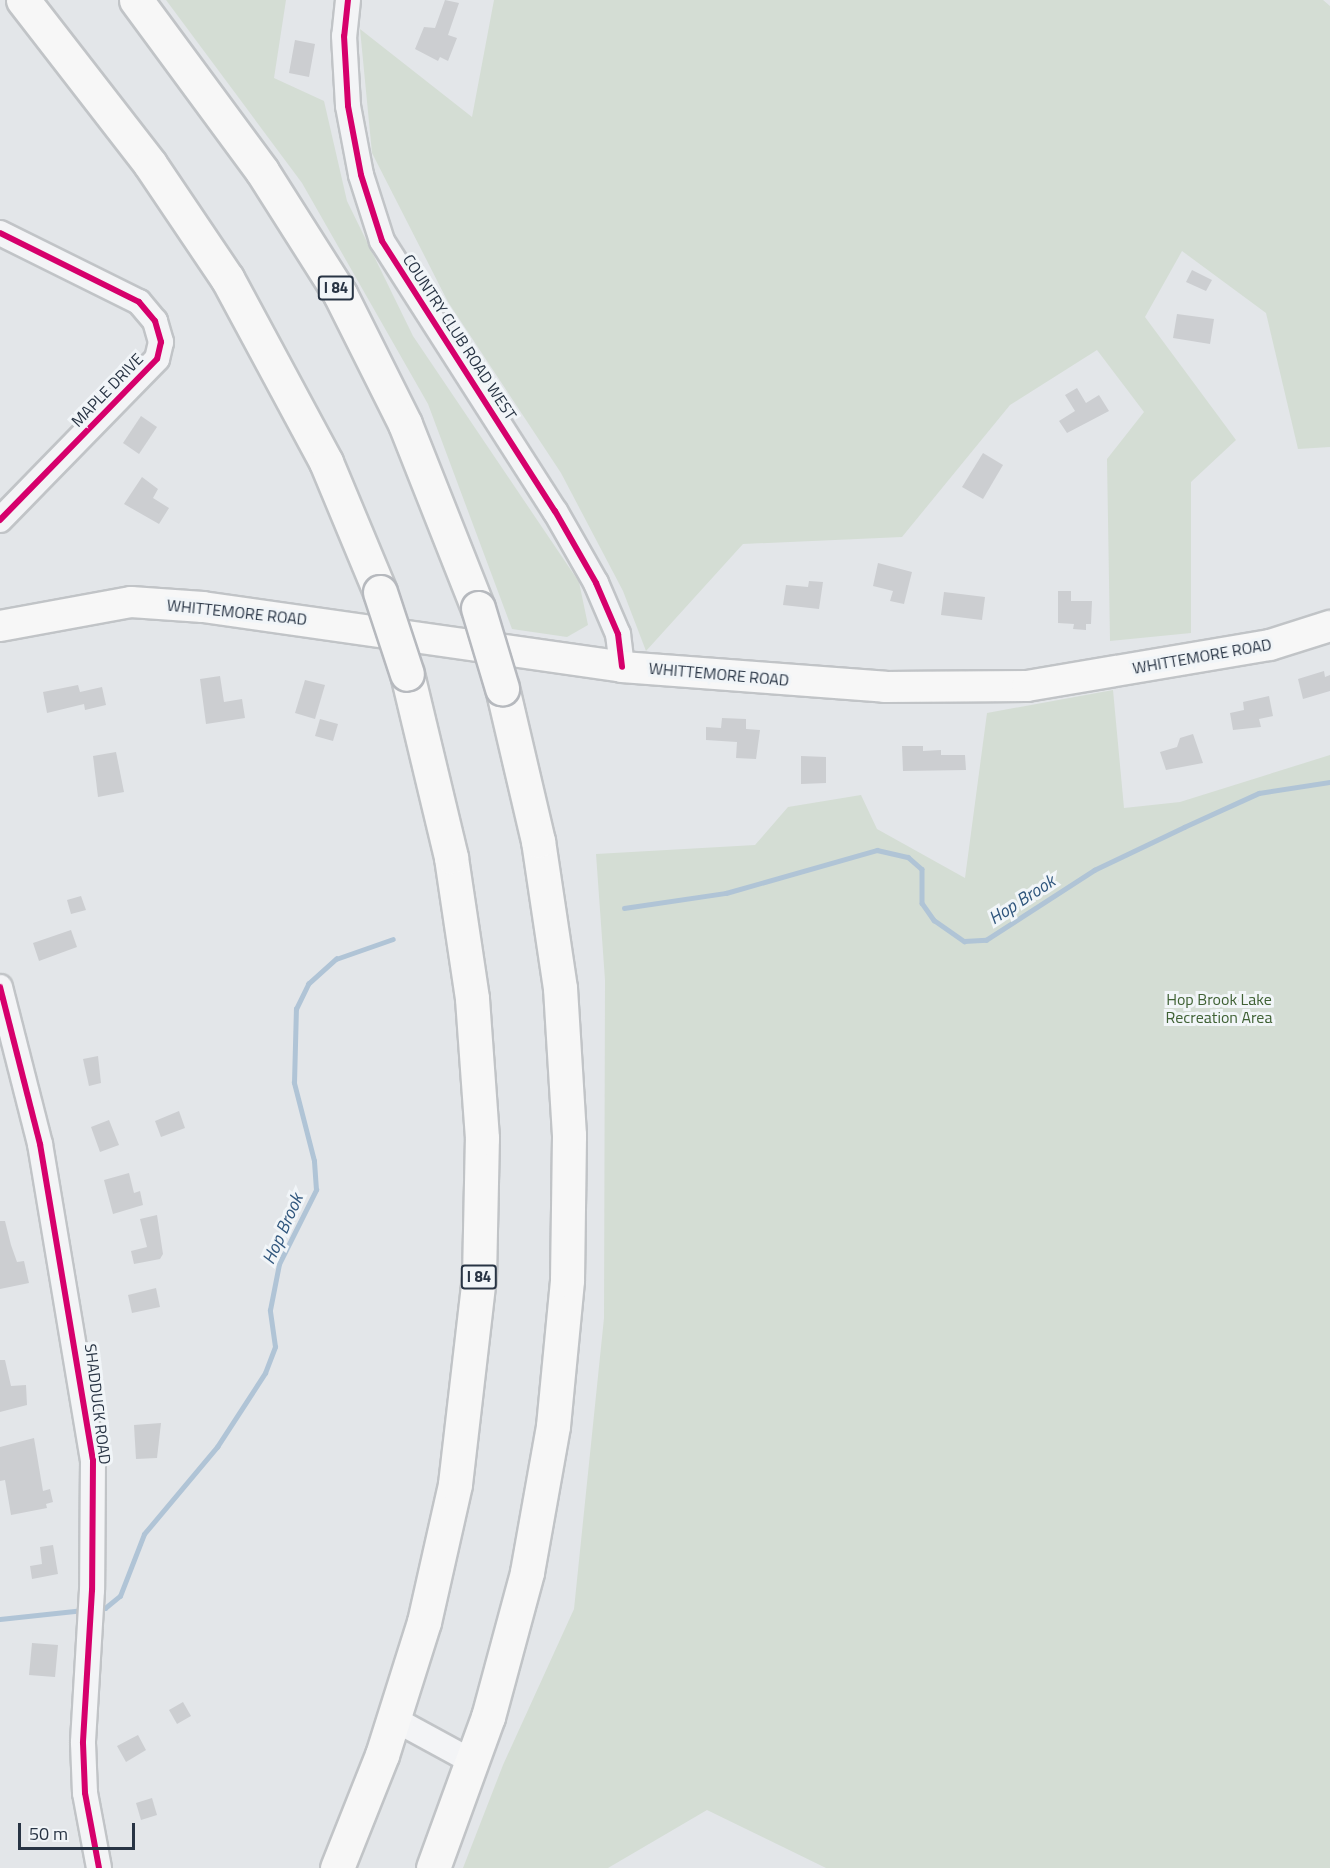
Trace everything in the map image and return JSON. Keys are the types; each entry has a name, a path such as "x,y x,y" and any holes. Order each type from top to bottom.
{"highway":[{"name":"I 84","path":"22,0 150,164 227,278 326,462 380,592 407,674 437,787 463,926 479,1069 482,1207 474,1348 455,1484 424,1622 394,1719 337,1868"},
{"name":"I 84","path":"136,0 262,171 340,294 405,424 478,608 502,687 538,842 559,977 566,1061 570,1206 561,1357 541,1500 510,1645 473,1762 433,1868"}],"main road":[{"name":"WHITTEMORE ROAD","path":"0,626 131,602 203,607 622,666 885,687 1027,686 1270,645 1330,626"}],"street":[{"name":"COUNTRY CLUB ROAD WEST","path":"348,0 344,36 348,106 361,175 382,241 561,521 596,583 618,634 622,666"},
{"name":"MAPLE DRIVE","path":"0,233 139,302 155,321 161,342 156,359 0,520"},
{"name":"SHADDUCK ROAD","path":"0,987 40,1144 75,1331 93,1460 92,1590 84,1683 84,1773 90,1830 99,1868"},
{"path":"394,1719 473,1762"}],"green space":[{"path":"166,0 286,0 274,78 324,101 347,201 413,336 579,582 588,625 567,637 512,629 428,404 302,183"},
{"path":"494,0 1323,0 1330,6 1330,447 1298,449 1266,313 1182,251 1145,317 1236,440 1191,482 1191,633 1110,641 1107,459 1144,412 1097,350 1010,405 902,537 743,544 646,651 623,591 561,473 448,302 372,153 360,29 472,117"},
{"name":"Hop Brook Lake Recreation Area","path":"1113,690 1124,808 1180,802 1330,755 1330,1868 826,1868 707,1810 608,1868 463,1868 503,1765 574,1609 604,1318 605,980 596,854 755,845 788,807 861,795 877,829 965,878 987,713"}],"building":[{"path":"445,0 459,3 448,35 457,38 448,61 440,57 438,61 415,49 424,27 435,28"},
{"path":"295,40 315,44 309,77 289,73"},
{"path":"1192,270 1212,280 1206,291 1186,282"},
{"path":"1177,314 1214,319 1210,344 1173,338"},
{"path":"1077,388 1086,403 1099,395 1109,411 1067,433 1059,421 1075,411 1065,395"},
{"path":"141,416 157,427 139,454 123,443"},
{"path":"983,453 1003,465 983,499 962,487"},
{"path":"142,477 158,489 153,498 169,508 159,524 124,504"},
{"path":"878,563 912,572 904,604 890,601 893,591 873,586"},
{"path":"809,581 823,582 819,609 783,605 786,585 808,587"},
{"path":"1058,591 1071,591 1071,601 1092,601 1091,624 1086,624 1086,630 1073,629 1074,624 1058,623"},
{"path":"944,592 985,597 982,620 941,615"},
{"path":"1324,671 1325,677 1330,675 1330,691 1303,699 1298,679"},
{"path":"220,676 224,702 242,699 245,718 206,724 200,679"},
{"path":"305,680 325,685 315,719 295,713"},
{"path":"78,685 80,692 102,687 106,705 85,710 84,704 47,713 43,692"},
{"path":"1269,696 1273,716 1259,719 1261,727 1233,730 1230,713 1244,710 1243,702"},
{"path":"722,718 746,719 746,729 760,730 756,759 736,758 737,742 706,740 706,727 721,728"},
{"path":"320,719 338,724 333,741 315,736"},
{"path":"1193,734 1203,763 1166,770 1160,752 1177,747 1180,738"},
{"path":"902,746 923,746 923,751 941,750 941,755 965,755 966,770 903,771"},
{"path":"116,752 124,792 98,797 93,756"},
{"path":"801,756 826,757 826,783 801,784"},
{"path":"81,896 86,910 71,914 67,900"},
{"path":"71,930 77,947 39,961 33,943"},
{"path":"98,1056 101,1083 89,1086 83,1059"},
{"path":"179,1111 185,1128 161,1137 155,1121"},
{"path":"109,1120 119,1145 100,1152 91,1127"},
{"path":"129,1173 134,1193 140,1191 143,1205 113,1214 104,1180"},
{"path":"157,1215 163,1254 160,1259 134,1264 131,1251 147,1247 140,1219"},
{"path":"0,1221 5,1221 17,1262 24,1261 29,1283 0,1289"},
{"path":"156,1288 160,1307 132,1313 128,1295"},
{"path":"0,1360 5,1360 11,1386 26,1385 27,1405 0,1412"},
{"path":"161,1423 157,1458 136,1459 134,1425"},
{"path":"34,1438 43,1491 50,1489 53,1502 46,1504 47,1508 11,1515 5,1480 0,1481 0,1447"},
{"path":"53,1545 58,1574 32,1579 30,1566 42,1564 40,1547"},
{"path":"32,1643 58,1645 55,1677 29,1675"},
{"path":"183,1702 191,1716 177,1724 169,1710"},
{"path":"138,1735 146,1750 126,1762 117,1746"},
{"path":"152,1798 157,1815 141,1820 136,1803"}],"waterway":[{"name":"Hop Brook","path":"624,908 726,893 877,850 908,857 922,869 922,903 934,920 964,941 986,940 1094,870 1184,827 1259,793 1330,782"},
{"name":"Hop Brook","path":"98,1609 105,1608 120,1596 144,1534 217,1447 265,1373 275,1347 270,1310 279,1264 316,1190 314,1161 294,1083 296,1009 308,984 336,959 393,939"},
{"name":"Hop Brook","path":"0,1619 84,1610"}],"cycle path":[{"path":"348,0 344,36 348,106 361,175 382,241 555,511 596,583 618,634 622,667"},
{"path":"0,233 139,302 155,321 161,342 157,359 0,520"},
{"path":"0,987 40,1144 93,1460 92,1590 83,1743 85,1793 99,1868"}]}
